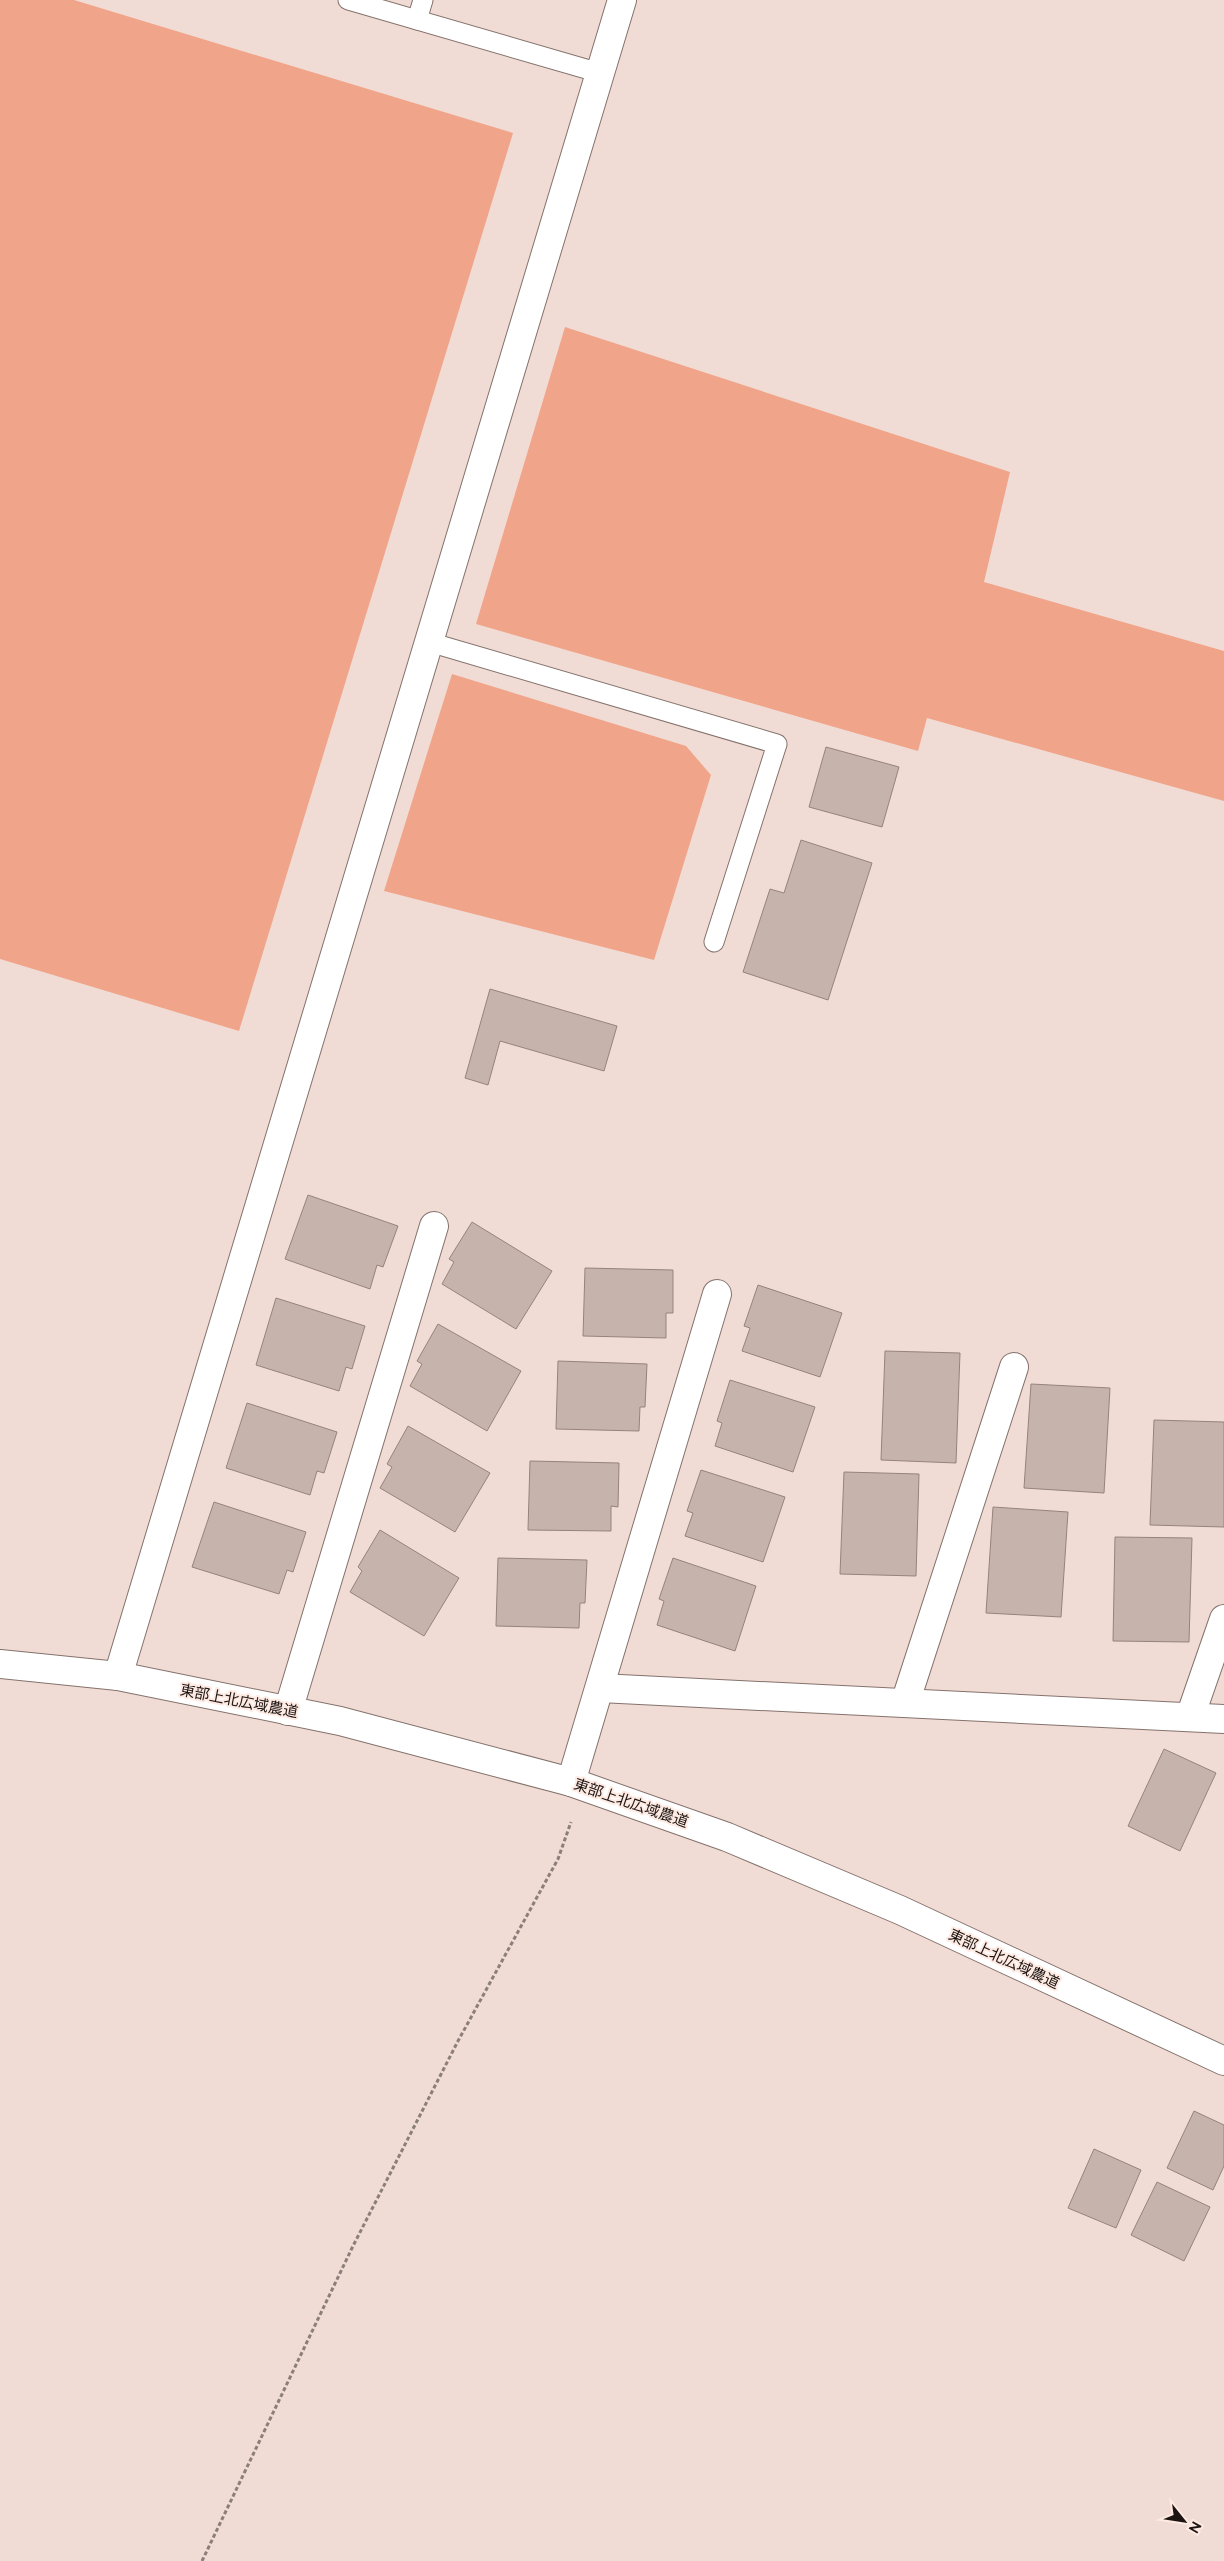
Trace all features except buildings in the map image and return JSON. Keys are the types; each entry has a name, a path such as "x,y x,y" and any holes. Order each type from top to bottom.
{"street":[{"path":"118,1676 622,0"},
{"path":"288,1711 434,1226"},
{"path":"578,1784 600,1688 717,1294"},
{"path":"905,1703 1014,1367"},
{"path":"1190,1717 1224,1619"},
{"name":"東部上北広域農道","path":"0,1664 118,1676 340,1721 578,1784 727,1837 900,1910 1224,2061"},
{"path":"600,1688 1224,1719"}],"lane":[{"path":"348,0 600,74"},
{"path":"417,20 423,0"},
{"path":"429,642 777,744 714,942"}],"path":[{"path":"202,2561 353,2246 458,2041 558,1859 578,1784"}],"shaded area":[{"path":"0,0 74,0 513,133 239,1031 0,959"},
{"path":"565,327 1010,472 984,582 1224,651 1224,801 927,718 918,751 476,624"},
{"path":"452,674 686,746 711,775 654,960 384,891"}]}
